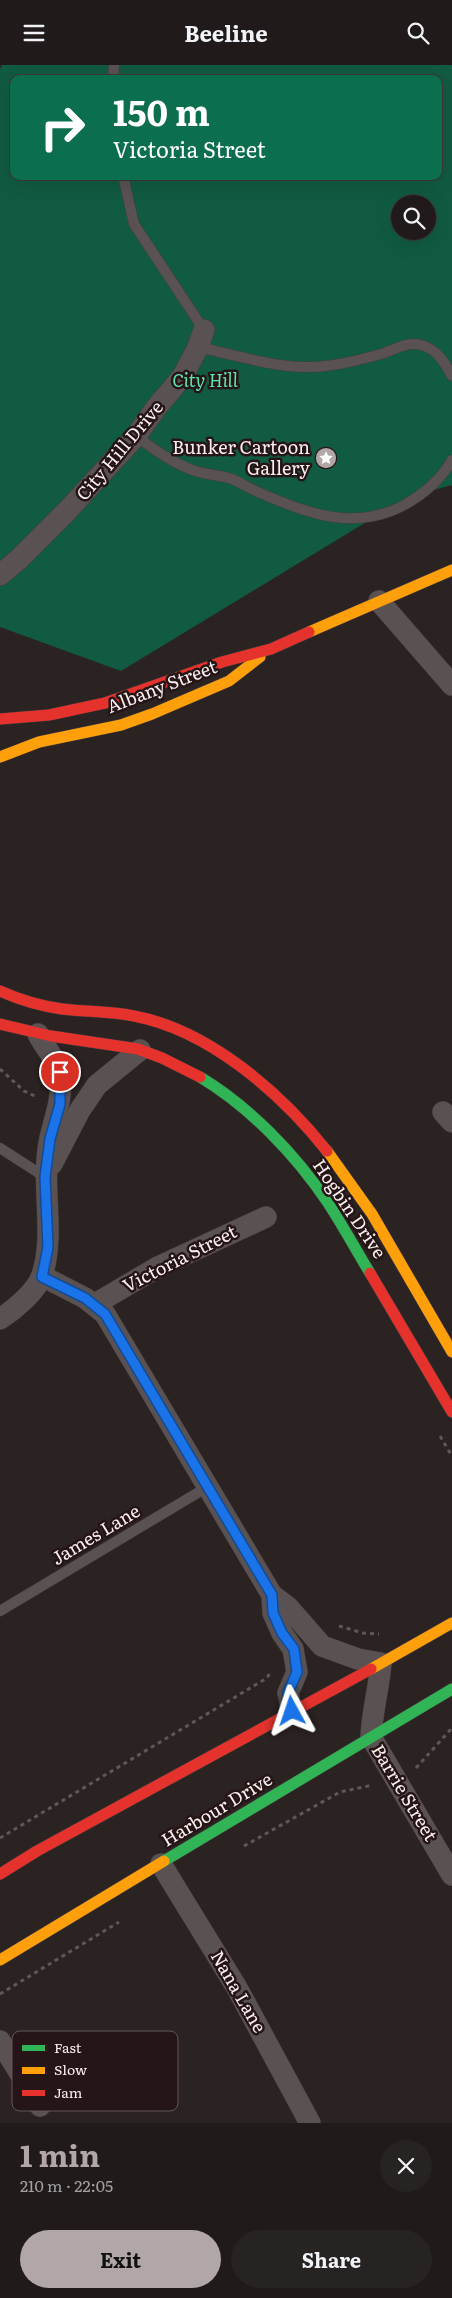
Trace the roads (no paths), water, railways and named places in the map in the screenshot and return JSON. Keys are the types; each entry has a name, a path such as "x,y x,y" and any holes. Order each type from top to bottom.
{"street":[{"name":"City Hill Drive","path":"0,575 19,559 79,499 136,436 156,407 183,376 201,338"},
{"name":"City Hill Drive","path":"0,555 42,535"},
{"name":"Albany Street","path":"0,719 49,715 105,703 222,662 271,649 452,570"},
{"path":"379,601 452,685"},
{"name":"Albany Street","path":"0,757 39,742 121,725 152,714 229,681 271,649"},
{"name":"Hogbin Drive","path":"0,991 30,1003 153,1021 192,1036 232,1060 289,1109 333,1159 360,1196 452,1352"},
{"name":"Hogbin Drive","path":"0,1023 38,1035 140,1049 182,1066 216,1085 275,1137 328,1203 452,1412"},
{"path":"0,1319 33,1289 42,1277 48,1247 45,1177 50,1139 61,1095 60,1072 38,1035"},
{"path":"45,1177 80,1110 97,1085 140,1049"},
{"name":"Victoria Street","path":"95,1304 158,1267 266,1217"},
{"path":"42,1277 95,1304 105,1314 209,1486 272,1595 288,1607 322,1646 358,1659 381,1663"},
{"path":"272,1595 273,1613 282,1633 294,1649 297,1672 288,1693 292,1711"},
{"path":"0,1874 38,1851 452,1623"},
{"path":"371,1737 381,1663"},
{"name":"Harbour Drive","path":"0,1960 452,1689"},
{"name":"Barrie Street","path":"371,1737 452,1875"},
{"name":"Nana Lane","path":"160,1864 237,1988 310,2123"},
{"path":"0,2041 12,2060"}],"lane":[{"path":"125,180 134,225 201,338 292,368 351,362 409,344 420,344 432,349 444,362 452,376"},
{"path":"136,436 175,464 197,472 232,479 259,493 315,514 351,520 373,518 401,507 426,492 446,471 452,460"},
{"path":"0,1148 45,1177"},
{"name":"James Lane","path":"0,1611 209,1486"}],"place":[{"name":"Bunker Cartoon Gallery","path":"326,458"}],"park label":[{"name":"City Hill","path":"205,381"}]}
